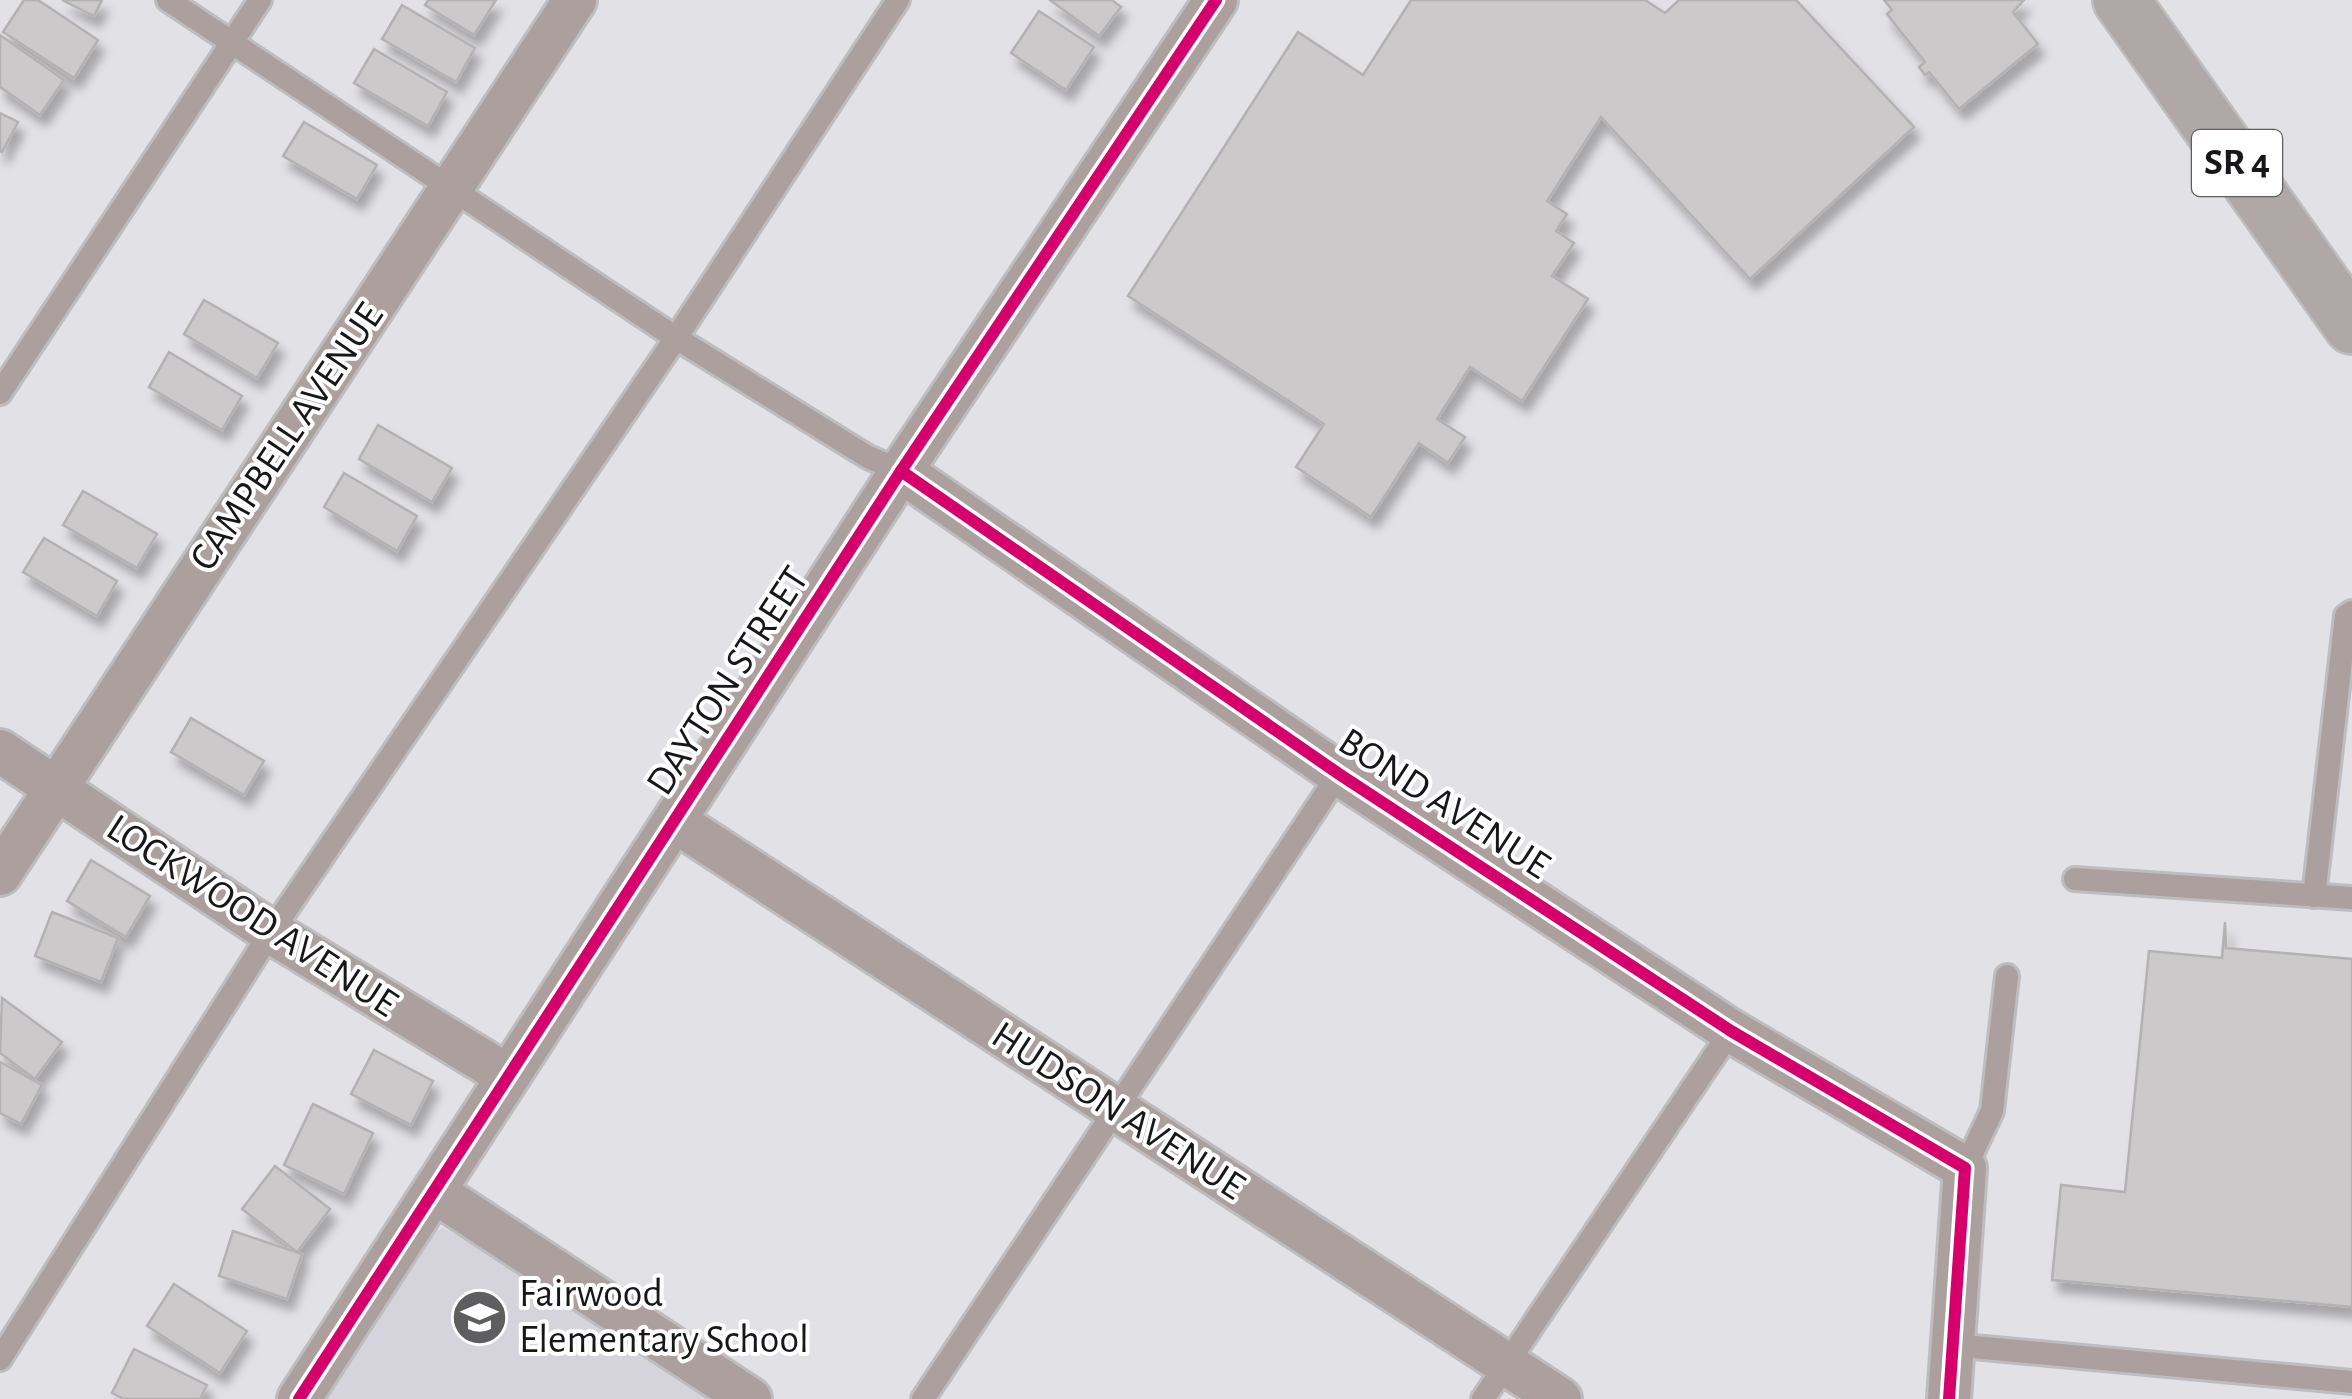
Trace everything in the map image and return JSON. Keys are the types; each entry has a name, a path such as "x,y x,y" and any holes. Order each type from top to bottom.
{"highway":[{"name":"SR 4","path":"2121,0 2352,326"}],"street":[{"name":"CAMPBELL AVENUE","path":"0,874 575,0"},
{"name":"DAYTON STREET","path":"299,1399 901,471 1216,0"},
{"name":"BOND AVENUE","path":"901,471 1339,774 1730,1031 1966,1168"},
{"name":"LOCKWOOD AVENUE","path":"0,752 270,932 508,1076"},
{"name":"HUDSON AVENUE","path":"676,822 1118,1111 1494,1382 1560,1399"},
{"path":"1949,1399 1966,1168"},
{"path":"436,1192 750,1399"}],"lane":[{"path":"168,0 676,338 868,457 901,471"},
{"path":"0,394 260,0"},
{"path":"0,1359 270,932 676,338 898,0"},
{"path":"2314,896 2346,616 2352,612"},
{"path":"923,1399 1339,774"},
{"path":"2076,880 2352,898"},
{"path":"1966,1168 1992,1111 2007,976"},
{"path":"1494,1382 1730,1031"},
{"path":"1952,1346 2352,1382"}],"shaded area":[{"name":"Fairwood Elementary School","path":"443,1228 709,1399 323,1399 431,1233"}],"building":[{"path":"24,0 38,0 98,40 74,78 3,32"},
{"path":"62,0 102,0 94,16"},
{"path":"428,0 496,0 474,35 425,5"},
{"path":"1050,0 1112,0 1121,7 1099,36"},
{"path":"1411,0 1645,0 1665,13 1679,0 1796,0 1914,127 1750,279 1601,117 1547,201 1567,214 1556,231 1574,243 1552,276 1588,299 1522,401 1470,367 1437,419 1465,437 1448,463 1419,443 1371,517 1296,467 1324,424 1128,296 1298,32 1363,75"},
{"path":"1884,0 2024,0 2013,12 2038,44 1959,109 1929,72 1925,75 1919,67 1925,62 1887,14 1892,10"},
{"path":"402,5 475,48 456,82 382,39"},
{"path":"1039,11 1094,47 1066,90 1011,53"},
{"path":"0,35 64,80 40,115 0,87"},
{"path":"374,49 447,92 428,126 354,83"},
{"path":"0,113 18,122 2,152 0,151"},
{"path":"304,122 377,165 357,199 283,156"},
{"path":"204,300 278,343 257,378 184,334"},
{"path":"169,352 242,396 222,430 149,387"},
{"path":"378,425 452,468 432,502 359,459"},
{"path":"344,473 417,516 397,551 324,507"},
{"path":"83,491 157,534 137,568 63,525"},
{"path":"44,538 117,581 97,616 23,572"},
{"path":"191,718 264,761 244,795 171,752"},
{"path":"91,860 150,896 126,937 67,901"},
{"path":"52,912 118,938 101,982 35,956"},
{"path":"2225,922 2226,948 2352,959 2352,1307 2052,1280 2061,1185 2125,1192 2149,951 2222,958"},
{"path":"2,998 62,1042 35,1079 0,1053"},
{"path":"374,1050 433,1081 411,1125 351,1094"},
{"path":"0,1062 42,1085 21,1124 0,1113"},
{"path":"313,1104 373,1133 344,1194 284,1165"},
{"path":"275,1166 330,1209 297,1252 242,1209"},
{"path":"233,1231 302,1254 287,1299 219,1276"},
{"path":"174,1284 247,1331 220,1373 147,1326"},
{"path":"134,1349 207,1385 200,1399 124,1399 112,1393"}],"cycle path":[{"path":"299,1399 901,471 1216,0"},
{"path":"901,471 1339,774 1731,1031 1965,1168 1949,1399"}],"place":[{"name":"Fairwood Elementary School","path":"480,1317"}]}
